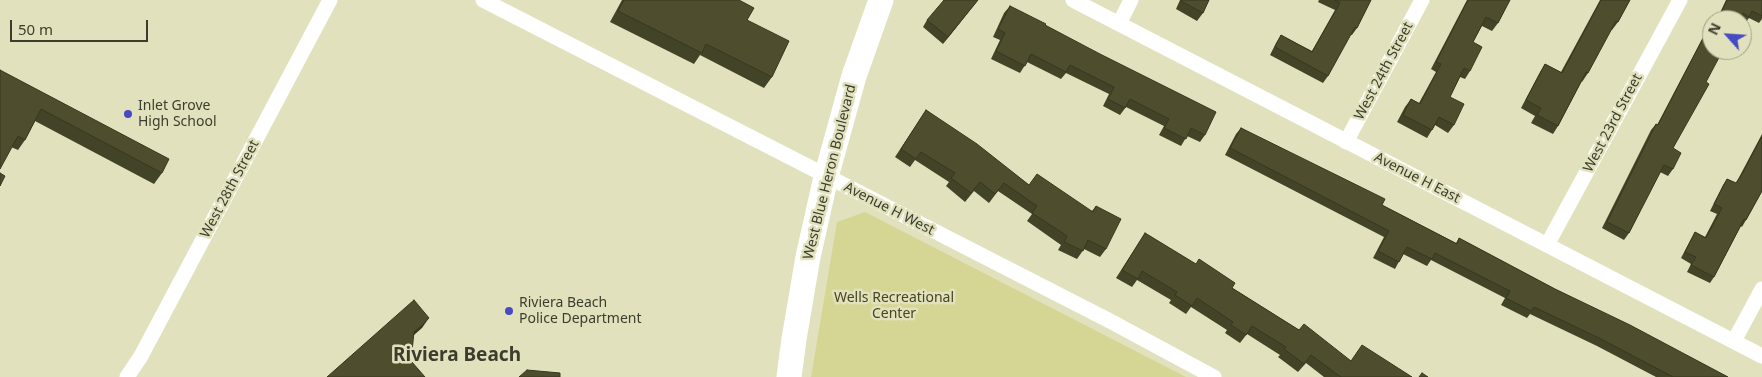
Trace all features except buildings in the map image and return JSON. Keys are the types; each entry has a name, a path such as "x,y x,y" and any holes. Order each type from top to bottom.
{"main road":[{"name":"West Blue Heron Boulevard","path":"789,377 808,257 826,177 854,76 881,0"}],"street":[{"name":"West 28th Street","path":"127,377 142,356 330,0"},
{"name":"Avenue H West","path":"483,0 1110,321 1214,377"},
{"name":"Avenue H East","path":"1073,0 1762,356"},
{"path":"1119,24 1131,0"},
{"name":"West 24th Street","path":"1346,142 1422,0"},
{"name":"West 23rd Street","path":"1547,245 1680,0"},
{"path":"1734,341 1762,289"}],"green space":[{"name":"Wells Recreational Center","path":"865,212 1186,377 811,377 837,222"}],"place":[{"name":"Inlet Grove High School","path":"128,114"},
{"name":"Riviera Beach Police Department","path":"509,311"}],"district":[{"name":"Riviera Beach","path":"457,356"}]}
